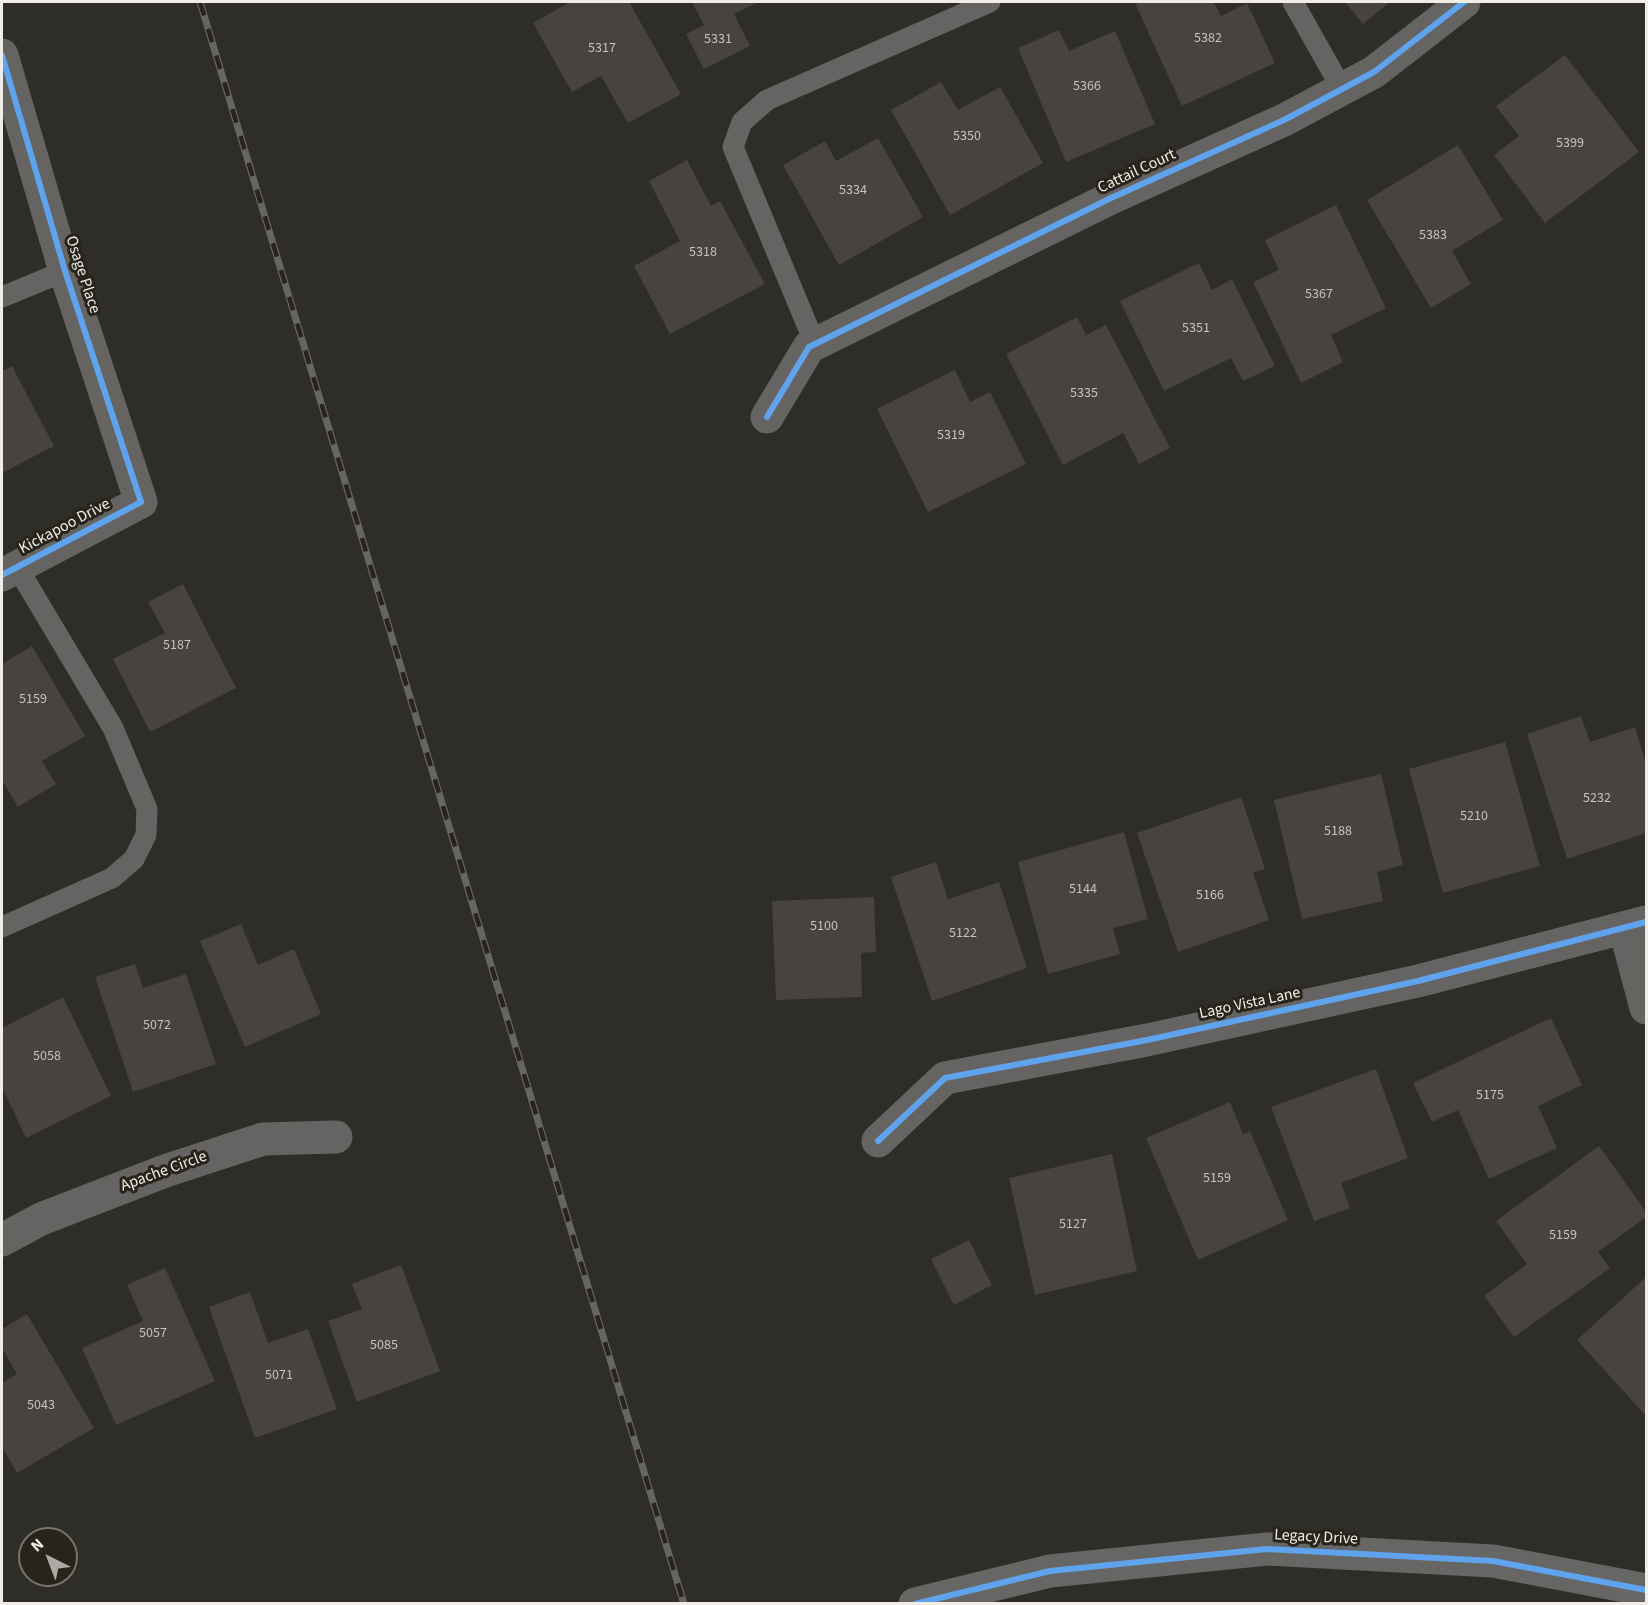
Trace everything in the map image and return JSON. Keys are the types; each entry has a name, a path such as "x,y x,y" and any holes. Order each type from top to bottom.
{"main road":[{"name":"Legacy Drive","path":"915,1604 1050,1571 1267,1549 1493,1561 1647,1590"}],"street":[{"name":"Cattail Court","path":"812,345 1112,198 1284,120 1374,72 1464,2"},
{"name":"Osage Place","path":"2,55 65,271 141,502"},
{"path":"767,417 812,345"},
{"name":"Kickapoo Drive","path":"9,571 141,502"},
{"path":"1636,925 1647,1008"},
{"name":"Lago Vista Lane","path":"878,1141 945,1078 1147,1040 1418,981 1636,925"},
{"name":"Apache Circle","path":"2,1240 41,1219 165,1171 263,1139 336,1137"}],"lane":[{"path":"812,345 733,147 742,122 767,100 990,2"},
{"path":"1293,2 1342,89"},
{"path":"2,297 65,271"},
{"path":"2,927 112,878 134,859 146,835 147,809 113,728 9,571"}],"building":[{"path":"570,2 629,2 681,94 628,123 601,76 572,92 533,23"},
{"path":"692,2 759,2 734,14 750,46 704,69 686,34 704,25"},
{"path":"1214,2 1221,16 1247,3 1275,63 1182,106 1135,3"},
{"path":"1345,2 1390,2 1363,24"},
{"path":"1059,30 1069,51 1115,31 1155,124 1066,162 1018,48"},
{"path":"1565,55 1639,152 1545,223 1494,155 1519,136 1496,106"},
{"path":"941,82 958,110 1000,87 1043,163 950,215 891,110"},
{"path":"878,138 923,217 839,265 783,165 825,141 836,161"},
{"path":"1458,145 1503,220 1452,251 1471,284 1431,308 1367,200"},
{"path":"687,160 711,206 720,201 765,284 670,334 634,266 680,241 649,181"},
{"path":"1336,205 1386,308 1331,335 1343,362 1301,383 1253,282 1279,270 1265,240"},
{"path":"1199,263 1212,290 1232,279 1275,366 1243,381 1231,358 1164,391 1120,301"},
{"path":"1077,317 1086,335 1106,325 1170,448 1139,464 1123,433 1063,465 1006,354"},
{"path":"12,366 54,446 2,473 2,371"},
{"path":"955,370 970,402 990,392 1026,464 928,512 877,409"},
{"path":"183,584 236,688 150,732 113,659 165,633 148,602"},
{"path":"32,646 85,736 42,761 56,784 18,807 2,780 2,664"},
{"path":"1581,716 1590,742 1635,727 1646,764 1646,833 1567,859 1527,734"},
{"path":"1505,742 1540,866 1443,893 1409,769"},
{"path":"1381,774 1403,865 1377,872 1383,901 1302,919 1274,800"},
{"path":"1241,797 1265,869 1253,873 1269,920 1178,952 1137,833"},
{"path":"1124,832 1148,919 1113,928 1120,954 1048,974 1018,862"},
{"path":"936,862 948,899 999,882 1027,968 932,1001 891,877"},
{"path":"874,897 876,952 861,953 862,997 776,1000 772,901"},
{"path":"241,924 258,965 294,949 321,1014 245,1047 200,941"},
{"path":"135,964 143,988 186,974 216,1064 133,1092 95,977"},
{"path":"63,997 111,1096 26,1138 2,1087 2,1028"},
{"path":"1551,1018 1582,1085 1538,1106 1557,1148 1489,1179 1458,1110 1432,1122 1413,1083"},
{"path":"1376,1069 1408,1158 1341,1183 1350,1208 1314,1221 1271,1107"},
{"path":"1230,1102 1243,1134 1250,1131 1288,1220 1198,1260 1146,1138"},
{"path":"1599,1146 1646,1212 1646,1217 1598,1252 1610,1268 1514,1337 1484,1296 1527,1264 1496,1221"},
{"path":"1112,1154 1137,1271 1035,1295 1009,1178"},
{"path":"969,1240 992,1285 954,1305 931,1259"},
{"path":"401,1265 440,1371 357,1402 328,1321 362,1309 352,1284"},
{"path":"165,1268 215,1381 116,1425 82,1348 143,1321 127,1285"},
{"path":"1646,1277 1646,1416 1577,1340"},
{"path":"250,1292 268,1343 308,1329 337,1409 255,1438 209,1307"},
{"path":"27,1314 94,1428 17,1473 2,1447 2,1383 17,1374 2,1348 2,1329"}],"railway":[{"path":"200,2 684,1604"}],"cycle path":[{"path":"767,417 809,347 1111,198 1284,120 1374,72 1464,2"},
{"path":"2,55 65,271 141,502 2,575"},
{"path":"878,1141 945,1078 1147,1040 1418,981 1646,922"},
{"path":"915,1604 1050,1571 1267,1549 1493,1561 1646,1590"}]}
